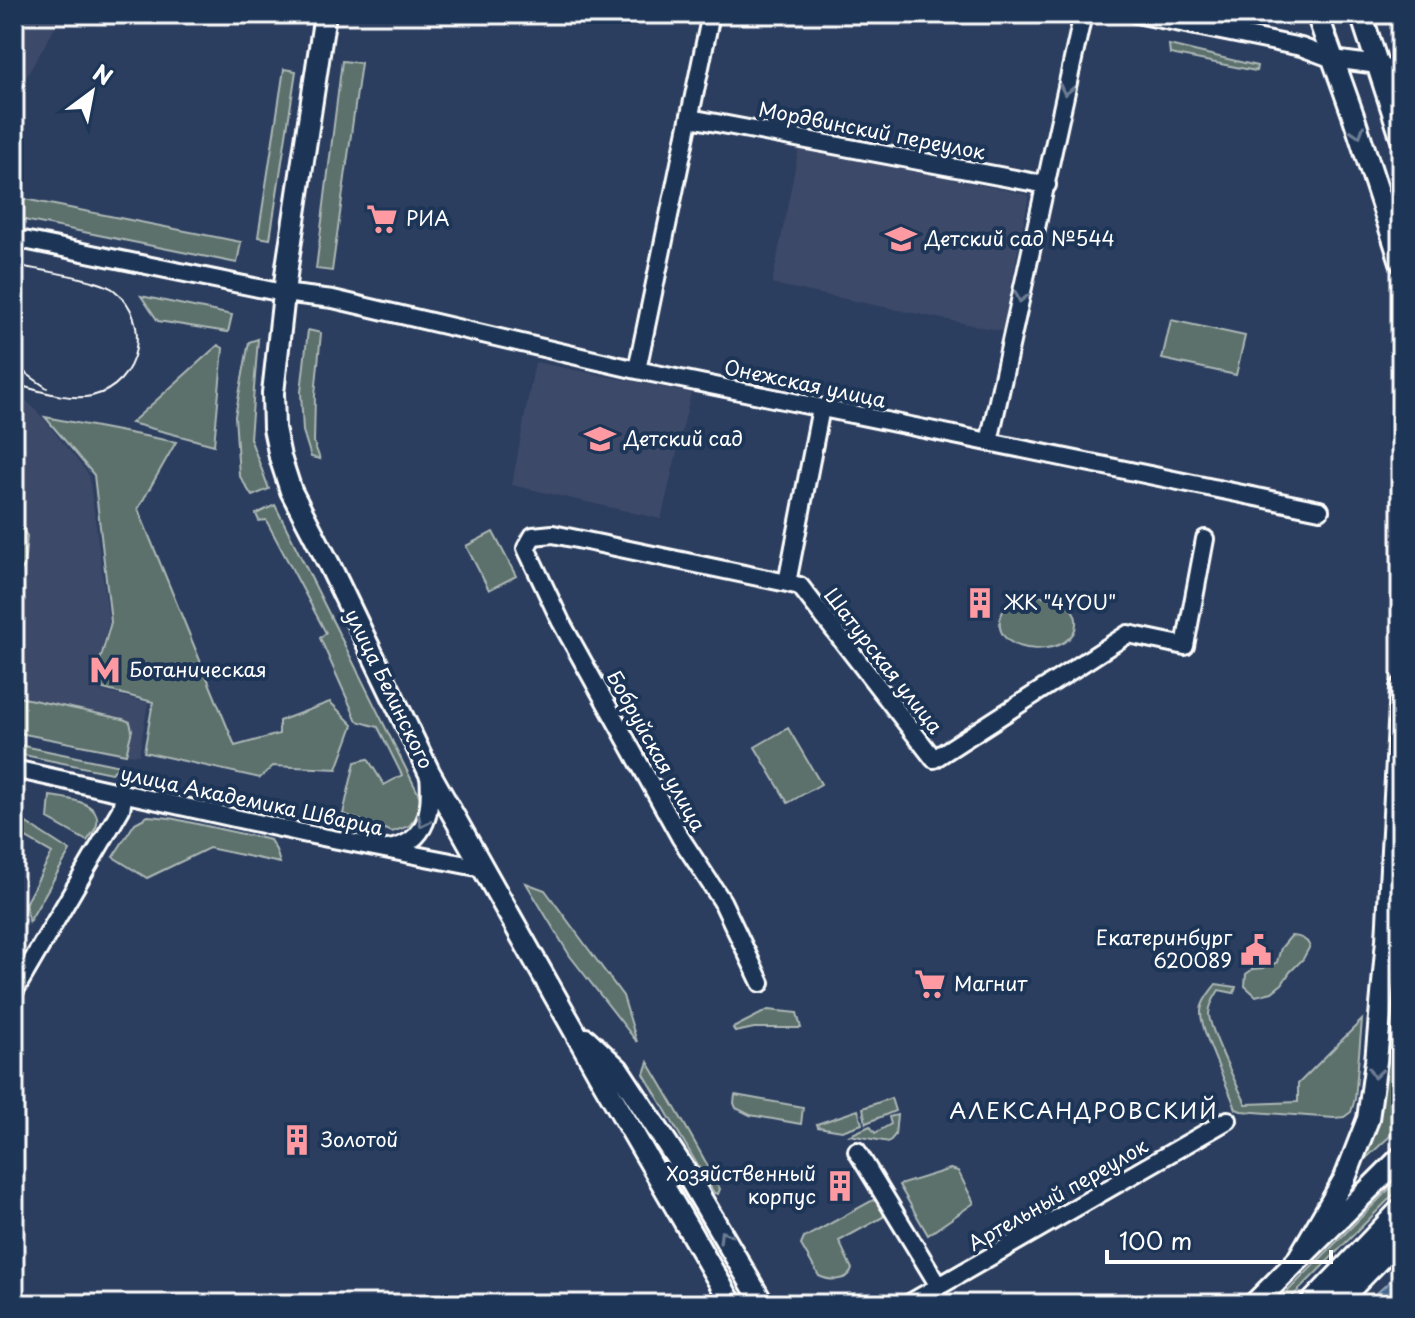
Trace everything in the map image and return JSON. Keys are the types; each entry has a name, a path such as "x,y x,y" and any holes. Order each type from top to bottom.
{"main road":[{"name":"улица Белинского","path":"325,14 283,293 273,393 274,428 280,457 291,491 429,772 732,1304"},
{"path":"1317,14 1401,262"},
{"path":"1361,14 1401,137"},
{"path":"1298,1259 1345,1178 1368,1119 1387,940 1401,688"},
{"path":"574,1028 618,1069 685,1171 763,1304"},
{"path":"1254,1304 1401,1157"},
{"path":"1310,1304 1401,1209"},
{"path":"1336,1304 1400,1238"},
{"path":"1237,1304 1282,1275"}],"street":[{"path":"637,370 711,14"},
{"path":"989,442 1083,14"},
{"path":"1136,14 1301,47 1333,59 1378,65 1401,75"},
{"name":"Мордвинский переулок","path":"690,118 1047,185"},
{"name":"Онежская улица","path":"14,238 283,293 333,299 637,370 1320,510"},
{"path":"787,583 821,408"},
{"name":"Бобруйская улица","path":"761,983 722,901 680,837 561,622 526,548 533,536 553,534 787,583"},
{"name":"Шатурская улица","path":"787,583 800,586 934,759 1128,634 1185,646 1205,539"},
{"name":"улица Академика Шварца","path":"14,769 383,850 482,868"},
{"path":"383,850 410,841 425,822 431,798 429,772"},
{"path":"14,992 121,809 124,794"},
{"name":"Артельный переулок","path":"908,1304 1228,1120"},
{"path":"857,1151 939,1286"}],"shaded area":[{"path":"14,14 63,14 22,84 14,79"},
{"name":"Детский сад №544","path":"799,148 1029,195 1002,331 772,284"},
{"name":"Детский сад","path":"535,362 691,393 661,519 512,485"},
{"path":"14,396 27,401 89,475 109,622 94,676 101,691 148,703 139,755 14,731"},
{"path":"1401,1271 1401,1304 1365,1304"}],"green space":[{"path":"1169,45 1257,66 1256,71 1170,54"},
{"path":"342,61 361,63 332,271 316,269"},
{"path":"284,69 296,71 270,239 258,237"},
{"path":"14,197 241,242 237,263 14,218"},
{"path":"141,296 232,315 228,332 158,321"},
{"path":"1171,320 1245,336 1236,375 1162,359"},
{"path":"308,330 321,333 314,443 320,459 311,457 303,431 301,392"},
{"path":"258,339 250,438 269,489 252,496 239,475 235,416 249,342"},
{"path":"218,345 223,348 214,445 131,423"},
{"path":"45,417 176,442 138,509 235,746 279,734 279,721 330,702 353,725 337,769 273,766 260,778 144,752 153,702 103,689 96,675 111,622 94,475"},
{"path":"275,505 420,797 420,812 409,826 392,832 343,814 355,762 368,759 384,785 402,775 378,727 357,721 320,638 326,633 266,520 259,521 256,514"},
{"path":"14,522 27,536 24,567 14,572"},
{"path":"493,532 516,576 489,590 466,546"},
{"path":"1030,596 1065,603 1074,613 1073,633 1064,642 1035,649 1008,640 1001,630 1003,611 1012,602"},
{"path":"14,696 130,722 132,730 126,754 14,732"},
{"path":"788,728 821,784 788,803 755,747"},
{"path":"14,744 120,766 111,773 14,753"},
{"path":"50,796 80,802 93,810 97,824 87,841 48,819"},
{"path":"14,815 70,851 29,922 25,904 52,853 14,831"},
{"path":"148,816 270,840 280,863 209,848 147,878 113,857 135,823"},
{"path":"526,883 545,890 623,996 637,1042 570,956"},
{"path":"1401,889 1401,1126 1363,1161 1377,1116 1395,1025"},
{"path":"1291,936 1302,938 1310,946 1303,959 1272,992 1256,996 1245,986 1246,974 1277,962 1281,948"},
{"path":"1216,984 1236,987 1234,993 1219,990 1209,1014 1246,1104 1298,1102 1298,1084 1362,1020 1355,1099 1351,1112 1334,1118 1236,1109 1202,1021 1202,1005"},
{"path":"768,1010 797,1013 801,1028 754,1028 735,1032 733,1028"},
{"path":"648,1062 712,1173 720,1189 718,1194 714,1193 644,1074"},
{"path":"735,1095 803,1107 801,1124 750,1115 736,1108"},
{"path":"891,1098 895,1111 866,1123 863,1108"},
{"path":"858,1110 862,1124 842,1131 818,1127 817,1124"},
{"path":"897,1115 895,1135 889,1142 850,1135 870,1126 875,1133 891,1124 889,1117"},
{"path":"950,1169 958,1171 974,1203 928,1235 899,1185"},
{"path":"1401,1177 1401,1187 1285,1304 1275,1304"},
{"path":"873,1200 878,1202 883,1217 839,1241 852,1269 850,1273 838,1279 819,1276 801,1245 804,1238"}],"tram line":[{"path":"14,265 81,278 114,290 134,318 137,334 136,350 130,366 108,390 92,396 73,397 14,384"},
{"path":"14,365 47,388"}],"place":[{"name":"РИА","path":"382,219"},
{"name":"Детский сад №544","path":"901,239"},
{"name":"Детский сад","path":"600,439"},
{"name":"ЖК \"4YOU\"","path":"980,603"},
{"name":"Ботаническая","path":"105,670"},
{"name":"Екатеринбург 620089","path":"1256,950"},
{"name":"Магнит","path":"930,984"},
{"name":"Золотой","path":"297,1140"},
{"name":"Хозяйственный корпус","path":"840,1186"}],"district":[{"name":"АЛЕКСАНДРОВСКИЙ","path":"1084,1111"}]}
